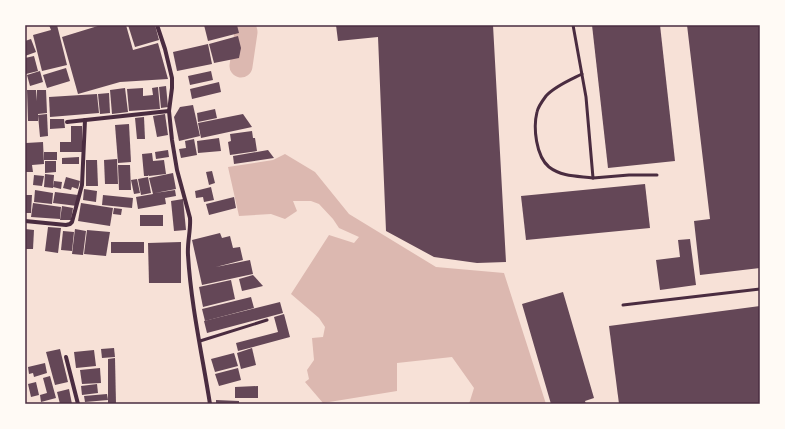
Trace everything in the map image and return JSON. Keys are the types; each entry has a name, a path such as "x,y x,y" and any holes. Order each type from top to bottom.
{"street":[{"path":"157,25 172,78 169,111 173,152 190,218 191,226 188,253 191,292 210,404"},
{"path":"67,122 169,111"},
{"path":"25,221 66,225 72,222 82,185 85,120"},
{"path":"66,357 78,404"}],"lane":[{"path":"573,25 586,97 593,178"},
{"path":"582,74 554,89 545,97 537,111 535,134 541,157 549,167 565,175 593,178 629,175 657,175"},
{"path":"623,305 760,289"},
{"path":"200,341 268,320"}],"shaded area":[{"path":"285,154 315,172 349,214 436,267 504,273 546,404 469,404 474,388 452,357 397,363 397,391 323,403 305,382 309,379 307,370 314,360 312,338 323,337 325,327 319,318 291,294 329,235 354,243 359,237 339,228 319,204 311,201 293,201 297,211 285,219 271,214 239,216 228,167 273,160"}],"building":[{"path":"49,25 57,25 67,65 42,71 33,35 51,30"},
{"path":"101,25 126,25 133,50 158,43 168,79 120,82 78,94 62,37"},
{"path":"128,25 155,25 159,40 135,47"},
{"path":"204,25 237,25 239,33 208,41"},
{"path":"336,25 493,25 506,262 477,263 434,257 386,231 378,37 338,41"},
{"path":"592,25 660,25 675,161 608,168"},
{"path":"687,25 760,25 760,268 700,275 694,221 710,219"},
{"path":"238,36 241,48 239,58 214,63 209,44"},
{"path":"31,39 36,52 25,56 25,41"},
{"path":"208,44 212,64 177,71 173,52"},
{"path":"34,56 38,71 26,74 25,58"},
{"path":"66,68 70,81 47,88 43,75"},
{"path":"40,71 43,82 30,86 27,75"},
{"path":"211,71 213,80 190,85 188,76"},
{"path":"219,82 221,92 192,99 190,89"},
{"path":"166,86 168,107 161,108 159,87"},
{"path":"158,87 160,109 129,111 127,89 143,88 143,96 153,95 152,88"},
{"path":"125,88 128,112 112,114 110,90"},
{"path":"27,90 36,90 37,101 37,90 46,90 47,113 38,114 38,121 28,121"},
{"path":"109,93 110,113 100,114 98,94"},
{"path":"97,94 99,113 50,117 49,97"},
{"path":"193,105 200,136 179,141 174,117 180,107"},
{"path":"215,109 217,118 198,122 197,113"},
{"path":"47,114 48,136 40,137 38,115"},
{"path":"165,114 168,135 157,137 153,116"},
{"path":"243,114 252,127 201,138 198,123"},
{"path":"144,117 145,139 137,139 135,118"},
{"path":"50,119 64,119 65,128 50,129"},
{"path":"129,124 131,162 118,163 115,125"},
{"path":"71,126 82,126 82,152 60,152 60,142 71,142"},
{"path":"252,131 253,138 255,138 257,151 230,155 228,142 231,141 230,134"},
{"path":"219,138 221,151 198,153 197,141"},
{"path":"194,139 197,155 181,158 179,149 186,148 185,141"},
{"path":"43,142 44,164 32,165 33,172 25,172 26,143"},
{"path":"168,150 169,157 156,159 155,152"},
{"path":"268,150 274,158 234,164 233,156"},
{"path":"44,152 57,152 57,160 44,160"},
{"path":"152,153 153,161 164,160 166,174 144,176 142,154"},
{"path":"79,157 79,164 62,164 62,158"},
{"path":"117,159 118,184 105,184 104,160"},
{"path":"86,160 97,160 98,186 86,186"},
{"path":"45,161 56,161 56,172 45,173"},
{"path":"118,165 130,165 131,190 119,190"},
{"path":"212,171 215,183 209,185 206,172"},
{"path":"173,173 176,189 155,193 175,190 176,196 165,198 166,204 138,209 136,197 153,194 149,178"},
{"path":"45,174 54,175 53,188 44,187"},
{"path":"34,175 44,176 42,186 33,185"},
{"path":"66,177 80,181 78,189 72,187 71,190 63,188"},
{"path":"148,177 151,193 141,195 138,179"},
{"path":"137,179 140,193 134,194 131,180"},
{"path":"54,181 62,182 61,189 53,187"},
{"path":"645,184 650,228 526,240 521,196"},
{"path":"211,187 214,200 204,202 203,197 196,198 195,191"},
{"path":"84,189 97,191 96,202 83,200"},
{"path":"35,190 53,193 52,204 34,202"},
{"path":"55,192 78,195 77,206 53,203"},
{"path":"25,195 32,195 31,213 25,213"},
{"path":"103,195 133,198 132,208 102,205"},
{"path":"234,197 236,208 209,215 206,204"},
{"path":"183,199 186,230 174,231 171,201"},
{"path":"33,203 61,207 60,219 31,217"},
{"path":"81,203 113,208 110,226 78,221"},
{"path":"62,206 73,208 71,220 60,220"},
{"path":"114,208 122,209 121,215 113,214"},
{"path":"140,215 163,215 163,226 140,226"},
{"path":"48,227 61,228 58,253 45,251"},
{"path":"25,229 34,230 33,249 25,249"},
{"path":"75,229 86,231 83,255 72,254"},
{"path":"87,230 110,232 106,256 84,254"},
{"path":"63,231 74,232 72,251 61,250"},
{"path":"220,233 222,238 230,236 233,248 240,247 243,260 216,267 250,260 253,274 202,285 192,240"},
{"path":"690,239 696,285 660,290 656,260 680,257 678,240"},
{"path":"111,242 144,242 144,253 111,253"},
{"path":"181,242 181,283 149,283 148,243"},
{"path":"253,275 263,286 242,291 239,279"},
{"path":"231,280 235,299 203,307 199,287"},
{"path":"563,292 594,398 585,401 586,404 551,404 522,304"},
{"path":"251,297 254,308 205,321 202,309"},
{"path":"280,302 283,313 207,333 204,321"},
{"path":"760,306 760,404 619,404 609,326"},
{"path":"284,314 290,337 238,351 236,343 278,332 274,317"},
{"path":"114,348 115,357 102,358 101,349"},
{"path":"252,348 256,365 241,369 237,353"},
{"path":"60,349 68,382 55,385 46,352"},
{"path":"94,350 96,366 76,368 74,352"},
{"path":"234,353 238,366 215,372 211,359"},
{"path":"115,358 116,404 108,404 108,359"},
{"path":"45,363 47,373 34,377 33,373 29,374 28,367"},
{"path":"100,368 101,383 82,384 80,370"},
{"path":"238,368 241,380 219,386 215,374"},
{"path":"50,376 56,398 41,402 40,395 47,393 43,378"},
{"path":"36,382 39,395 31,397 28,384"},
{"path":"97,384 98,393 82,395 81,386"},
{"path":"258,386 258,398 235,398 235,387"},
{"path":"69,389 72,404 60,404 57,392"},
{"path":"107,394 108,400 85,402 84,396"},
{"path":"216,400 239,401 239,404 216,404"}],"waterway":[{"path":"241,66 246,32 244,25"}]}
